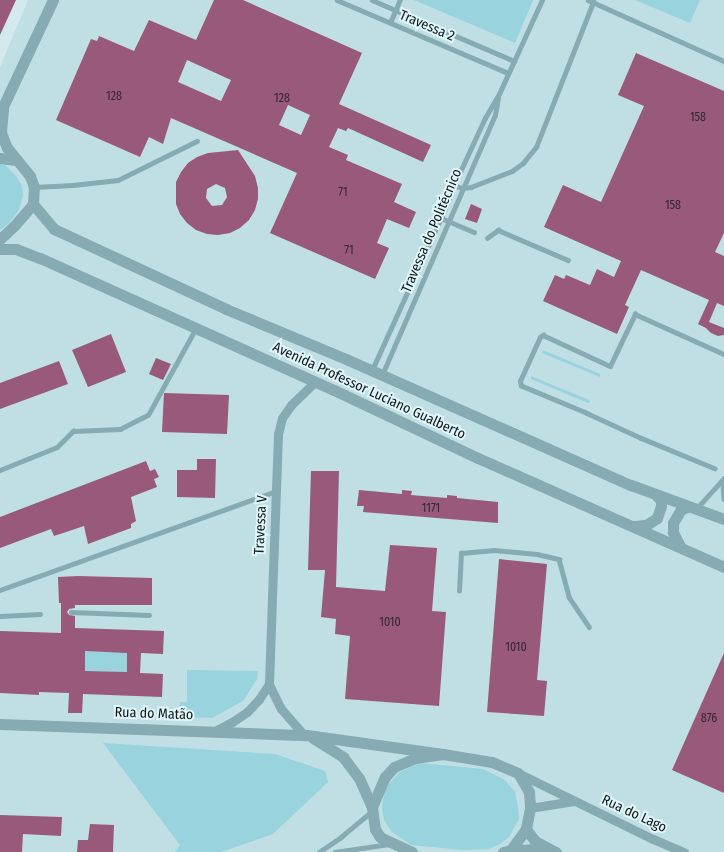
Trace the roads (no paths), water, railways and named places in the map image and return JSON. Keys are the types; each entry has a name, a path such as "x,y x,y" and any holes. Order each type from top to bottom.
{"street":[{"path":"0,239 14,226 33,204 34,187 30,176 7,148 1,132 2,111 53,0"},
{"path":"0,158 16,160"},
{"name":"Avenida Professor Luciano Gualberto","path":"33,204 54,229 226,309 346,359 371,372 657,496 724,519"},
{"name":"Avenida Professor Luciano Gualberto","path":"0,249 16,249 40,258 315,382 478,458 680,546 724,567"},
{"name":"Travessa V","path":"305,734 281,708 269,684 278,434 282,418 291,405 315,382"},
{"path":"634,526 646,525 657,518 661,506 661,500 657,496"},
{"path":"680,546 673,532 673,523 681,509 691,508"},
{"path":"215,731 247,712 259,699 269,684"},
{"name":"Rua do Matão","path":"0,724 305,734 492,762 518,773"},
{"path":"305,734 343,757 359,778 372,809 375,829 380,837 392,844 412,852"},
{"path":"372,809 385,777 394,767 415,758 443,754"},
{"path":"507,851 526,829 530,808 529,792 518,773"},
{"name":"Rua do Lago","path":"518,773 573,801 684,852"},
{"path":"530,808 573,801"},
{"path":"526,829 535,841 556,852"},
{"path":"507,851 535,849 548,852"}],"lane":[{"name":"Travessa 2","path":"337,0 508,73"},
{"name":"Travessa 2","path":"372,0 514,61"},
{"path":"390,23 401,0"},
{"name":"Travessa do Politécnico","path":"371,372 442,218 454,184 485,118 499,94 542,0"},
{"path":"454,184 462,188 471,187 512,171 524,163 536,147 591,1 724,61"},
{"name":"Travessa do Politécnico","path":"382,376 462,188 495,115 499,94"},
{"path":"34,187 73,185 118,180 197,142"},
{"path":"442,218 474,232"},
{"path":"487,238 498,230 568,260"},
{"path":"716,469 521,386 520,381 540,337 543,335 610,366 635,314 724,354"},
{"path":"0,470 57,447 73,431 120,429 148,415 196,328"},
{"path":"724,480 724,499"},
{"path":"691,508 724,480"},
{"path":"0,590 277,490"},
{"path":"459,591 461,553 494,550 537,554 560,559 569,597 589,627"},
{"path":"71,612 149,615"},
{"path":"0,616 40,614"},
{"path":"319,852 340,837 372,809"},
{"path":"334,852 392,844"}]}
